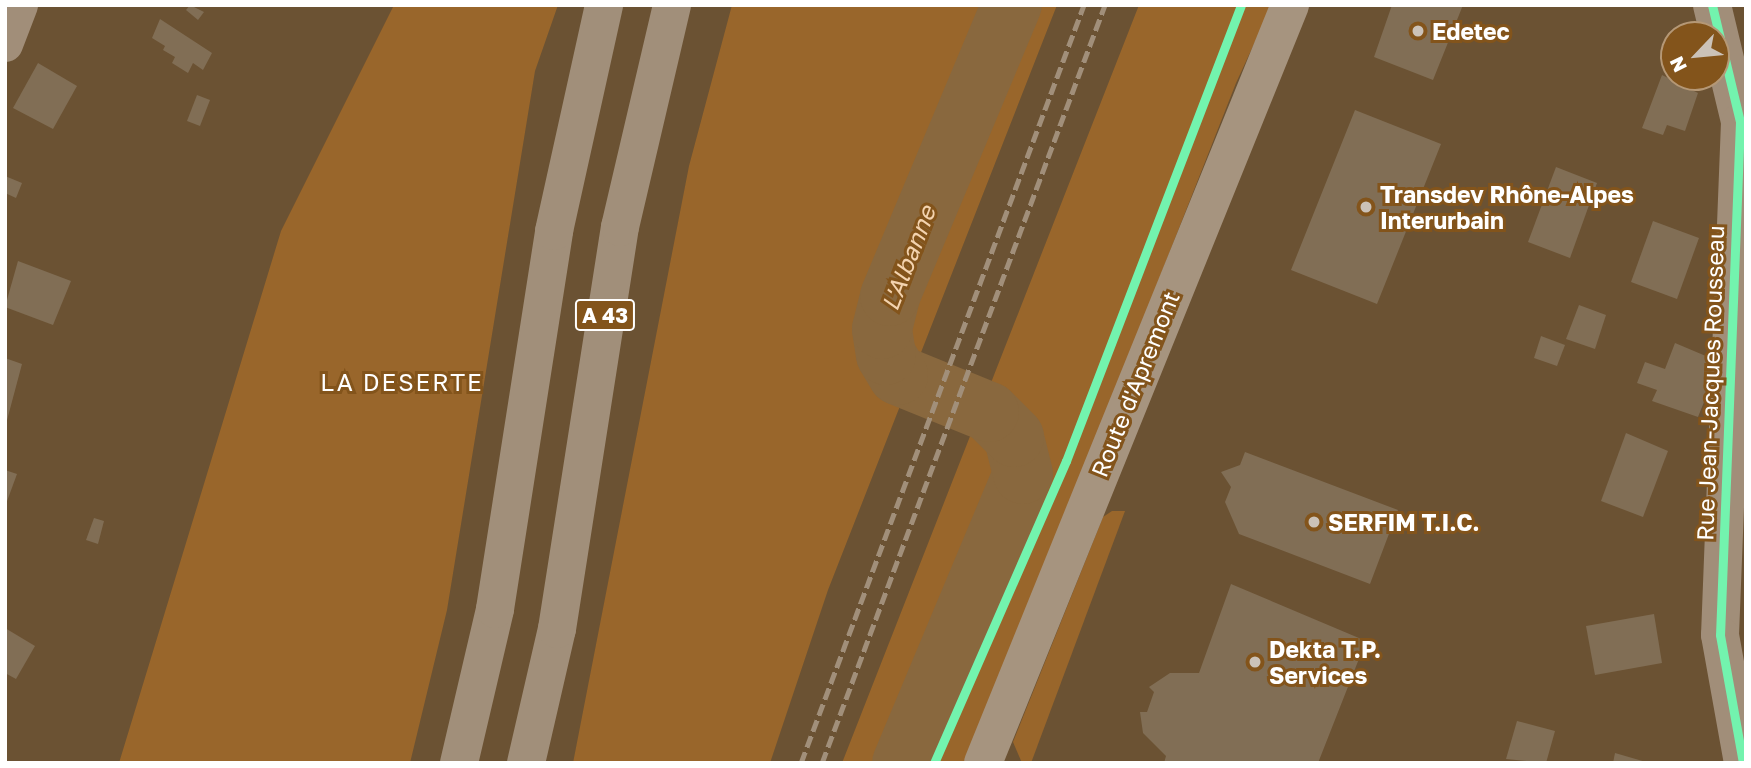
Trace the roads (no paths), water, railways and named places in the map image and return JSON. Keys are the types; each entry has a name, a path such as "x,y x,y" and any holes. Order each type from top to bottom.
{"highway":[{"name":"A 43","path":"459,763 495,609 554,230 604,5"},
{"name":"A 43","path":"526,763 557,629 620,227 672,5"}],"main road":[{"name":"Route d'Apremont","path":"983,763 1290,5"}],"street":[{"path":"5,44 20,5"},
{"name":"Rue Jean-Jacques Rousseau","path":"1712,5 1740,122 1720,635 1743,763"}],"waterway":[{"name":"L'Albanne","path":"902,763 1023,474 1014,437 989,412 898,375 886,355 882,329 890,296 1012,5"}],"railway":[{"path":"801,763 1084,5"},
{"path":"822,763 1105,5"}],"place":[{"name":"Edetec","path":"1418,31"},
{"name":"Transdev Rhône-Alpes Interurbain","path":"1366,207"},
{"name":"SERFIM T.I.C.","path":"1314,522"},
{"name":"Dekta T.P. Services","path":"1255,662"}],"district":[{"name":"LA DESERTE","path":"402,382"}]}
